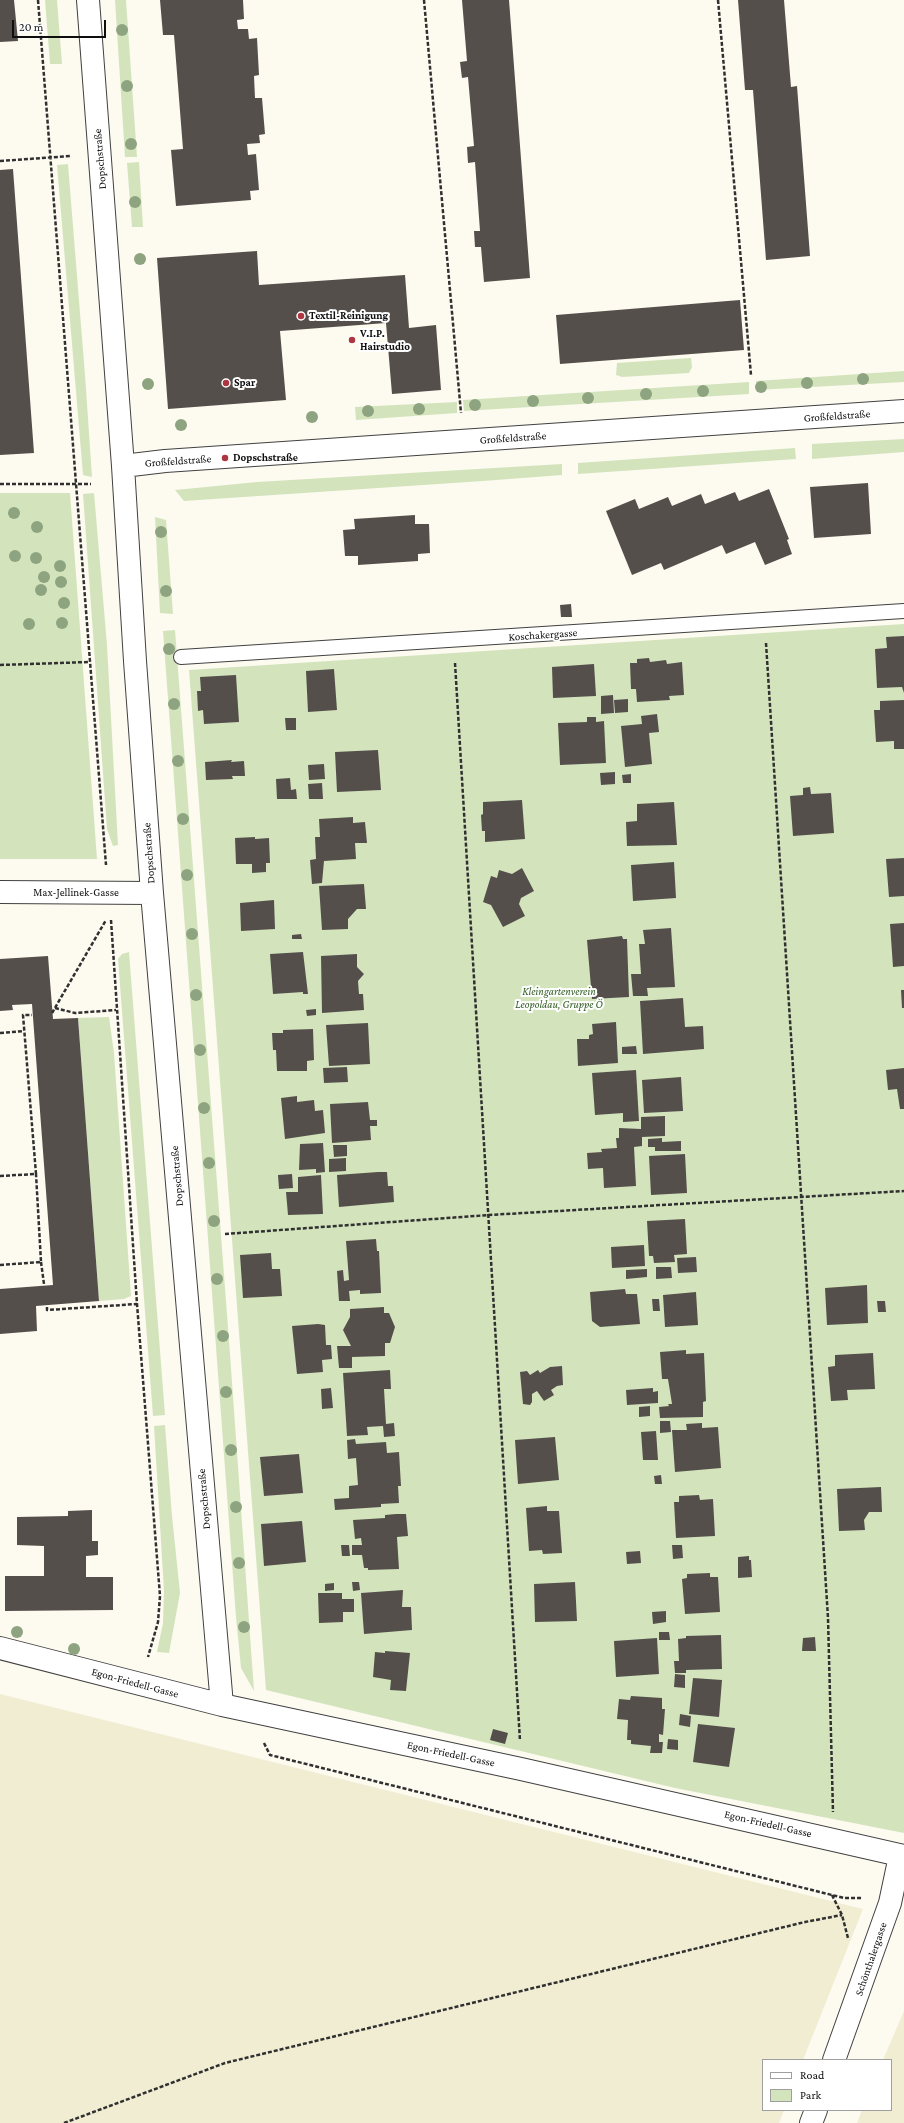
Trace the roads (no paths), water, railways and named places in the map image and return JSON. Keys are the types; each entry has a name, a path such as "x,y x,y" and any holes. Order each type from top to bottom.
{"street":[{"name":"Dopschstraße","path":"88,0 123,466 135,661 152,893 222,1706"},
{"name":"Großfeldstraße","path":"123,466 165,461 904,412"},
{"name":"Max-Jellinek-Gasse","path":"0,892 152,893"},
{"name":"Egon-Friedell-Gasse","path":"0,1648 222,1706 522,1769 834,1839 902,1856"},
{"name":"Schönthalergasse","path":"834,2059 870,1963 890,1903 902,1856"},
{"path":"811,2123 816,2111"}],"lane":[{"name":"Koschakergasse","path":"181,657 904,611"}],"place":[{"name":"Textil-Reinigung","path":"301,316"},
{"name":"V.I.P. Hairstudio","path":"352,340"},
{"name":"Spar","path":"226,383"},
{"name":"Dopschstraße","path":"225,458"}],"park label":[{"name":"Kleingartenverein Leopoldau, Gruppe Ö","path":"559,998"}]}
